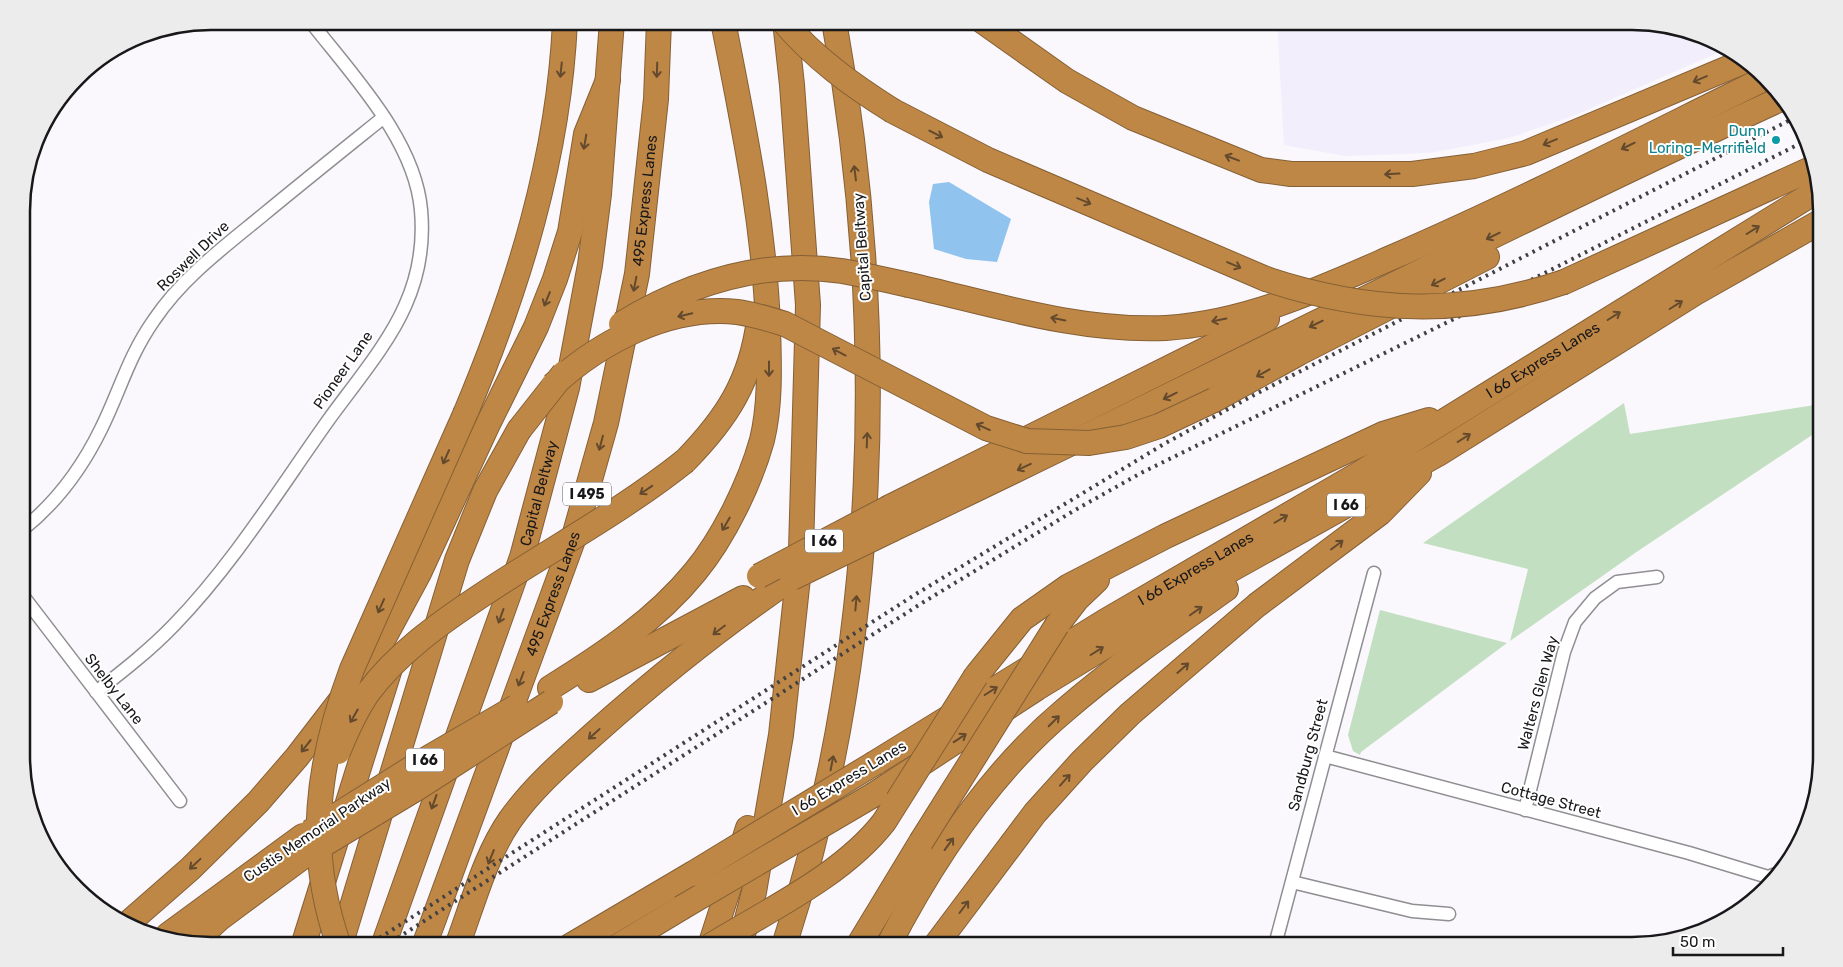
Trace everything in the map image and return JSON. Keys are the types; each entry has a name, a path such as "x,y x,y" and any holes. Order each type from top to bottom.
{"highway":[{"path":"337,937 324,898 320,872 308,841 321,787 326,750 336,712 352,670 466,412 505,313 536,208 557,105 564,30"},
{"name":"Capital Beltway","path":"386,937 522,557 542,490 567,388 589,273 599,194 611,30"},
{"name":"495 Express Lanes","path":"427,937 573,540 606,424 638,264 656,99 659,30"},
{"path":"551,695 628,636 667,602 696,571 725,526 747,484 762,439 769,391 768,312 763,251 756,189 725,30"},
{"path":"742,937 754,892 768,812 789,664 802,540 808,305 792,85 785,30"},
{"path":"793,30 824,62 860,90 893,112 988,160 1266,279 1297,289 1361,303 1437,308 1469,305 1512,297 1564,282 1809,170"},
{"name":"Capital Beltway","path":"787,937 810,857 834,749 854,624 866,475 868,359 863,255 848,113 835,30"},
{"path":"995,30 1066,81 1133,118 1261,170 1291,174 1412,174 1474,166 1518,155 1736,64"},
{"path":"133,919 220,840 258,802 297,757 378,649 406,600 486,426 536,327 570,232 586,134 608,80"},
{"name":"I 66","path":"551,695 1364,270 1481,219 1759,82"},
{"path":"461,937 493,851 510,821 528,797 549,774 757,589 792,578 892,518 1076,443 1474,245 1776,101"},
{"path":"553,385 583,360 639,329 680,316 718,311 762,317 785,324 986,428 1027,441 1089,443 1126,437 1159,426 1214,400 1299,353 1668,165 1726,124"},
{"name":"I 66 Express Lanes","path":"585,937 875,763 1104,622 1356,475 1812,194"},
{"name":"I 66","path":"633,937 875,794 1037,688 1278,542 1438,454 1695,293 1813,226"},
{"path":"200,937 308,841 338,751 351,722 367,695 383,675 412,646 450,616 628,503 685,461 708,437 729,410 746,376 757,331 762,293 763,251"},
{"path":"343,937 457,560 488,484 519,430 553,385 580,356 615,327 676,294 745,273 813,269 841,271 1070,321 1124,328 1167,328 1209,322 1274,306 1306,295 1364,270"},
{"path":"725,937 830,873 865,846 884,822 976,676 1005,637 1035,608 1068,586 1166,536 1383,434 1462,410"},
{"path":"941,937 1035,813 1082,761 1130,714 1257,605 1380,513 1438,454"},
{"path":"863,937 1057,625 1077,599 1096,581 1166,536"},
{"path":"306,937 402,633 433,542"},
{"path":"893,937 932,866 1004,771 1064,711 1139,651 1245,576 1278,542"},
{"path":"713,937 747,832 789,664"},
{"name":"Custis Memorial Parkway","path":"172,933 423,761 551,695"},
{"path":"191,936 220,918"},
{"path":"639,937 654,924"}],"street":[{"name":"Pioneer Lane","path":"96,692 153,646 220,573 392,329 404,308 420,260 421,208 416,183 408,159 384,117 317,30"},
{"name":"Roswell Drive","path":"30,523 53,502 86,458 101,429 132,354 154,319 176,292 218,251 384,117"},
{"name":"Sandburg Street","path":"1277,937 1374,573"},
{"name":"Walters Glen Way","path":"1525,810 1564,652 1575,622 1595,598 1616,582 1657,576"},
{"name":"Shelby Lane","path":"30,606 180,801"},
{"name":"Cottage Street","path":"1325,756 1689,853 1765,878"},
{"path":"1292,882 1412,911 1449,914"}],"shaded area":[{"path":"1278,30 1643,30 1679,36 1719,52 1573,116 1509,138 1430,153 1345,156 1284,145"}],"green space":[{"path":"1624,403 1630,434 1813,405 1813,434 1635,553 1510,641 1528,569 1423,543"},
{"path":"1380,610 1507,643 1361,752 1360,755 1353,751 1348,735"}],"water":[{"path":"949,182 1011,219 997,262 966,259 934,249 929,202 933,184"}],"railway":[{"path":"381,937 916,594 1164,444 1254,395 1789,121"},
{"path":"399,937 922,603 1075,510 1141,473 1460,316 1800,144"}],"place":[{"name":"Dunn Loring–Merrifield","path":"1776,140"}]}
